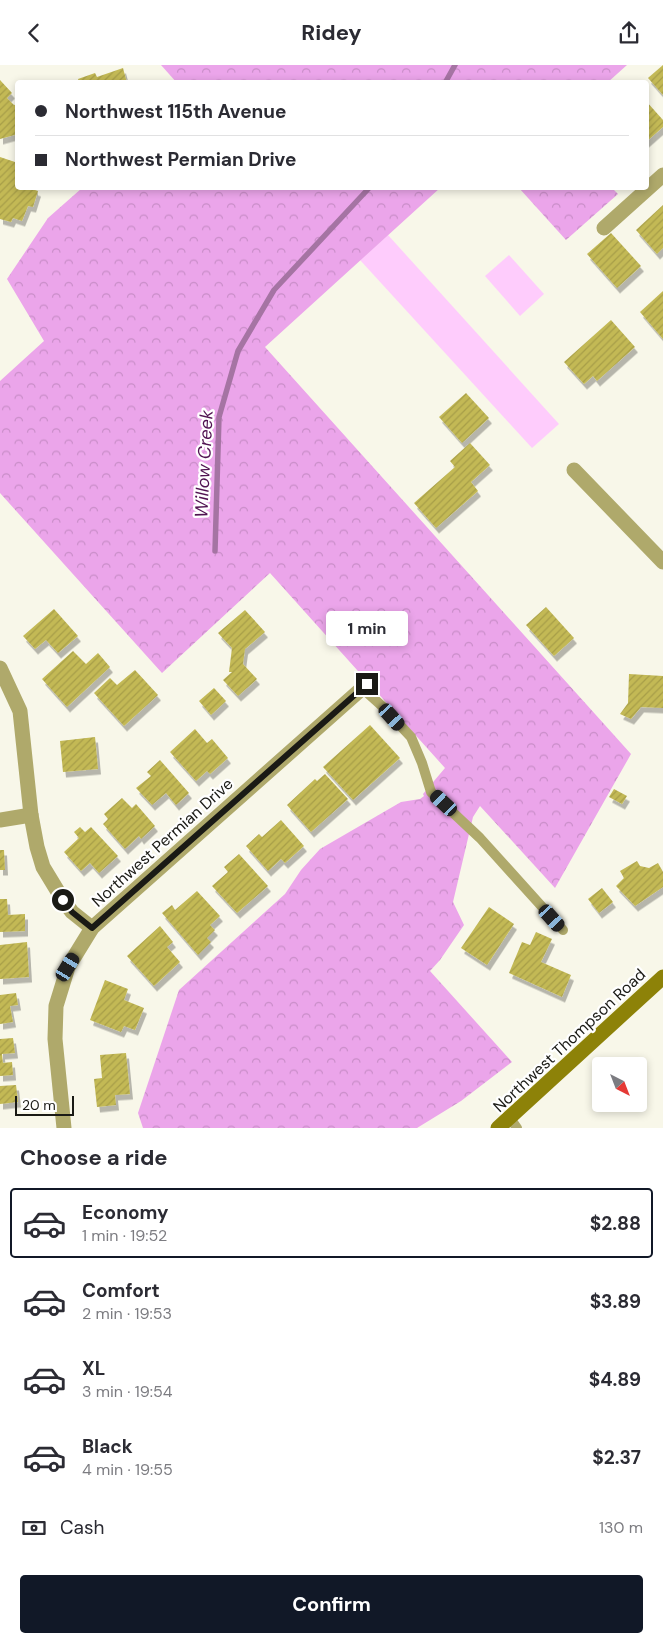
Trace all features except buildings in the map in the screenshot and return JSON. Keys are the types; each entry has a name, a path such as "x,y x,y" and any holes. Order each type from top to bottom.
{"street":[{"path":"649,188 663,175"},
{"path":"604,228 646,190"},
{"path":"574,470 663,562"},
{"path":"0,668 20,711 31,815 37,847 51,883 72,912 92,928"},
{"name":"Northwest Permian Drive","path":"64,1128 55,1039 56,1006 68,967 92,928 364,686"},
{"path":"0,820 31,815"},
{"name":"Northwest Thompson Road","path":"508,1125 663,977"}],"lane":[{"path":"364,686 411,737 431,792 480,838 563,930"}],"shaded area":[{"path":"388,235 559,424 532,448 360,260"},
{"path":"509,255 544,294 520,316 485,276"}],"green space":[{"path":"161,65 627,65 610,80 174,80"},
{"path":"80,190 438,190 265,347 631,754 555,888 480,806 473,817 453,902 464,925 440,960 430,971 512,1062 461,1101 417,1128 143,1128 138,1113 179,990 285,894 301,870 320,849 401,802 420,799 445,768 270,573 162,673 0,493 0,381 44,341 7,279 48,218"},
{"path":"521,190 614,190 618,194 566,240"}],"waterway":[{"name":"Willow Creek","path":"447,80 455,65"},
{"name":"Willow Creek","path":"215,551 219,417 238,351 274,290 367,190"}],"route":[{"path":"63,900 72,912 92,928 367,684"}]}
